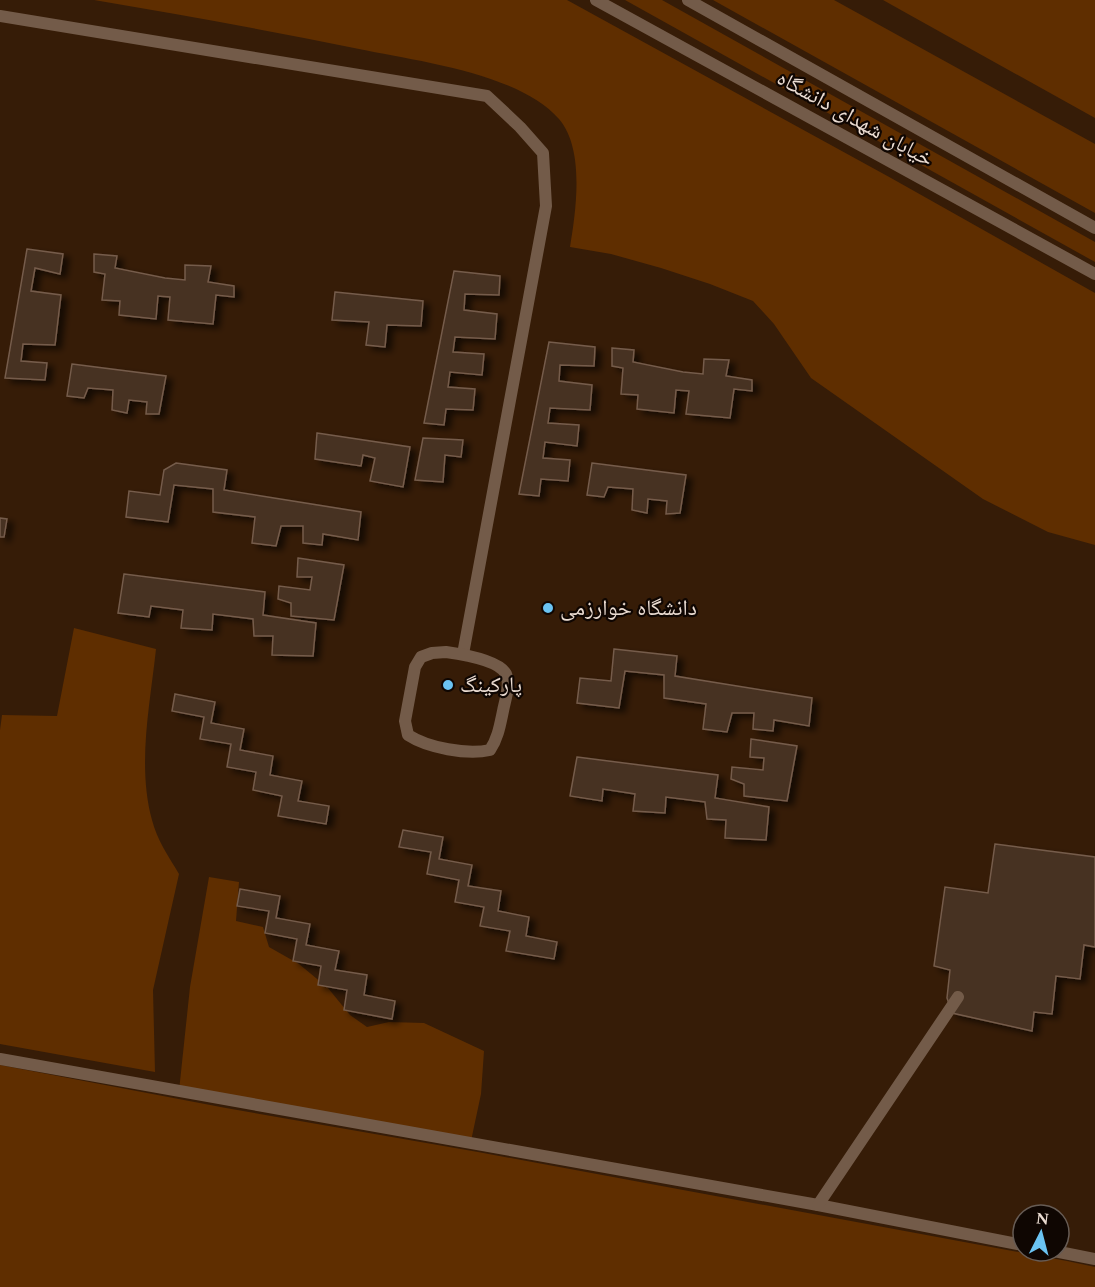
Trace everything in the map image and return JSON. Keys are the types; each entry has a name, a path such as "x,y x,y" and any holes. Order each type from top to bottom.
{"lane":[{"name":"خیابان شهدای دانشگاه","path":"596,0 1095,274"},
{"name":"خیابان شهدای دانشگاه","path":"688,0 1095,228"},
{"path":"0,16 487,96 520,127 543,153 546,206 463,654"},
{"path":"439,652 463,654 498,665 506,673 508,686 497,739 490,750 476,753 420,743 408,735 405,721 415,667 421,657 439,652"},
{"path":"818,1205 958,996"},
{"path":"0,1059 818,1205 1011,1243"},
{"path":"1071,1254 1095,1259"}],"shaded area":[{"name":"دانشگاه خوارزمی","path":"0,0 1095,0 1095,1287 0,1287"},
{"path":"94,0 567,0 1095,293 1095,545 1048,532 983,499 811,378 774,324 753,301 661,268 611,254 570,247 576,198 573,147 559,119 541,103 519,90 437,64"},
{"path":"625,0 662,0 1095,242 1095,262"},
{"path":"713,0 834,0 1095,144 1095,213"},
{"path":"883,0 1095,0 1095,118 908,14"},
{"path":"74,628 156,649 146,735 145,778 152,820 179,874 153,990 155,1072 0,1044 0,730 2,715 57,716"},
{"path":"209,877 239,882 236,921 263,927 269,947 299,964 328,988 350,1015 367,1027 389,1022 424,1023 484,1051 481,1094 471,1141 179,1091 190,987"},
{"path":"0,1065 1011,1251 1011,1263 1071,1262 1095,1267 1095,1287 0,1287"}],"building":[{"path":"27,249 63,254 60,274 35,268 31,291 61,295 55,345 23,344 21,361 47,363 45,380 5,378"},
{"path":"94,254 117,256 115,268 165,278 185,280 185,265 211,266 208,282 234,286 234,297 216,295 213,324 168,320 170,297 158,296 156,319 119,315 120,301 102,300 105,274 94,272"},
{"path":"454,271 500,276 499,295 465,294 464,310 497,314 495,339 455,337 453,352 484,354 482,375 450,372 448,387 475,389 473,410 446,409 444,425 424,423"},
{"path":"335,292 423,301 421,326 387,325 385,347 366,345 369,322 332,320"},
{"path":"549,342 595,347 594,366 560,365 559,381 592,385 590,410 550,408 548,423 579,425 577,446 545,442 543,458 570,460 568,481 541,479 539,496 519,494"},
{"path":"612,348 634,350 633,362 683,372 703,374 704,359 729,360 726,376 752,380 752,391 734,389 730,418 686,414 689,391 676,390 674,413 637,409 638,395 621,394 623,368 612,366"},
{"path":"72,364 166,376 159,414 146,414 147,402 129,400 127,413 112,410 113,390 88,388 84,398 67,396"},
{"path":"317,433 410,447 403,487 370,481 375,458 363,455 361,466 315,459"},
{"path":"423,438 463,440 461,457 445,455 443,482 415,480"},
{"path":"176,463 227,470 224,490 361,512 358,540 323,534 322,545 303,543 303,526 281,526 276,546 252,543 255,517 213,512 213,489 174,485 168,522 126,517 129,491 160,495 164,470"},
{"path":"592,463 686,475 680,513 666,514 667,501 648,499 647,513 632,510 633,489 608,487 604,497 587,495"},
{"path":"0,518 7,519 4,537 0,537"},
{"path":"298,558 344,565 334,620 291,616 291,603 278,599 279,586 310,590 312,577 297,577"},
{"path":"124,574 265,592 263,615 316,623 313,656 272,655 273,636 254,636 253,619 213,614 212,630 181,628 183,610 151,606 149,617 118,613"},
{"path":"614,649 677,656 675,676 812,698 809,726 774,720 773,731 753,729 754,713 732,713 727,732 703,729 706,704 664,698 664,675 625,671 619,708 577,703 580,678 611,681"},
{"path":"175,694 215,702 211,723 244,729 240,750 273,756 270,775 302,781 298,801 329,806 326,824 278,816 282,796 253,790 256,772 227,767 231,744 200,739 204,717 172,711"},
{"path":"751,739 797,746 787,801 744,796 744,784 731,779 732,767 763,770 764,758 750,757"},
{"path":"577,757 718,775 715,798 769,807 766,840 725,838 726,820 707,819 705,802 666,797 665,813 633,811 635,794 603,789 602,801 570,796"},
{"path":"403,830 443,837 439,859 472,865 468,886 501,891 498,911 529,917 526,936 557,942 554,959 506,951 510,931 480,926 484,907 455,902 459,880 427,874 431,852 399,847"},
{"path":"995,844 1095,857 1095,947 1084,945 1080,979 1056,976 1052,1014 1034,1012 1032,1031 952,1013 947,998 950,970 934,966 945,887 988,893"},
{"path":"240,889 280,896 276,918 310,924 306,945 339,951 335,970 367,975 364,995 395,1001 392,1019 344,1010 347,990 318,985 321,966 293,961 297,939 265,933 269,911 237,906"}],"place":[{"name":"دانشگاه خوارزمی","path":"548,608"},
{"name":"پارکینگ","path":"448,685"}]}
